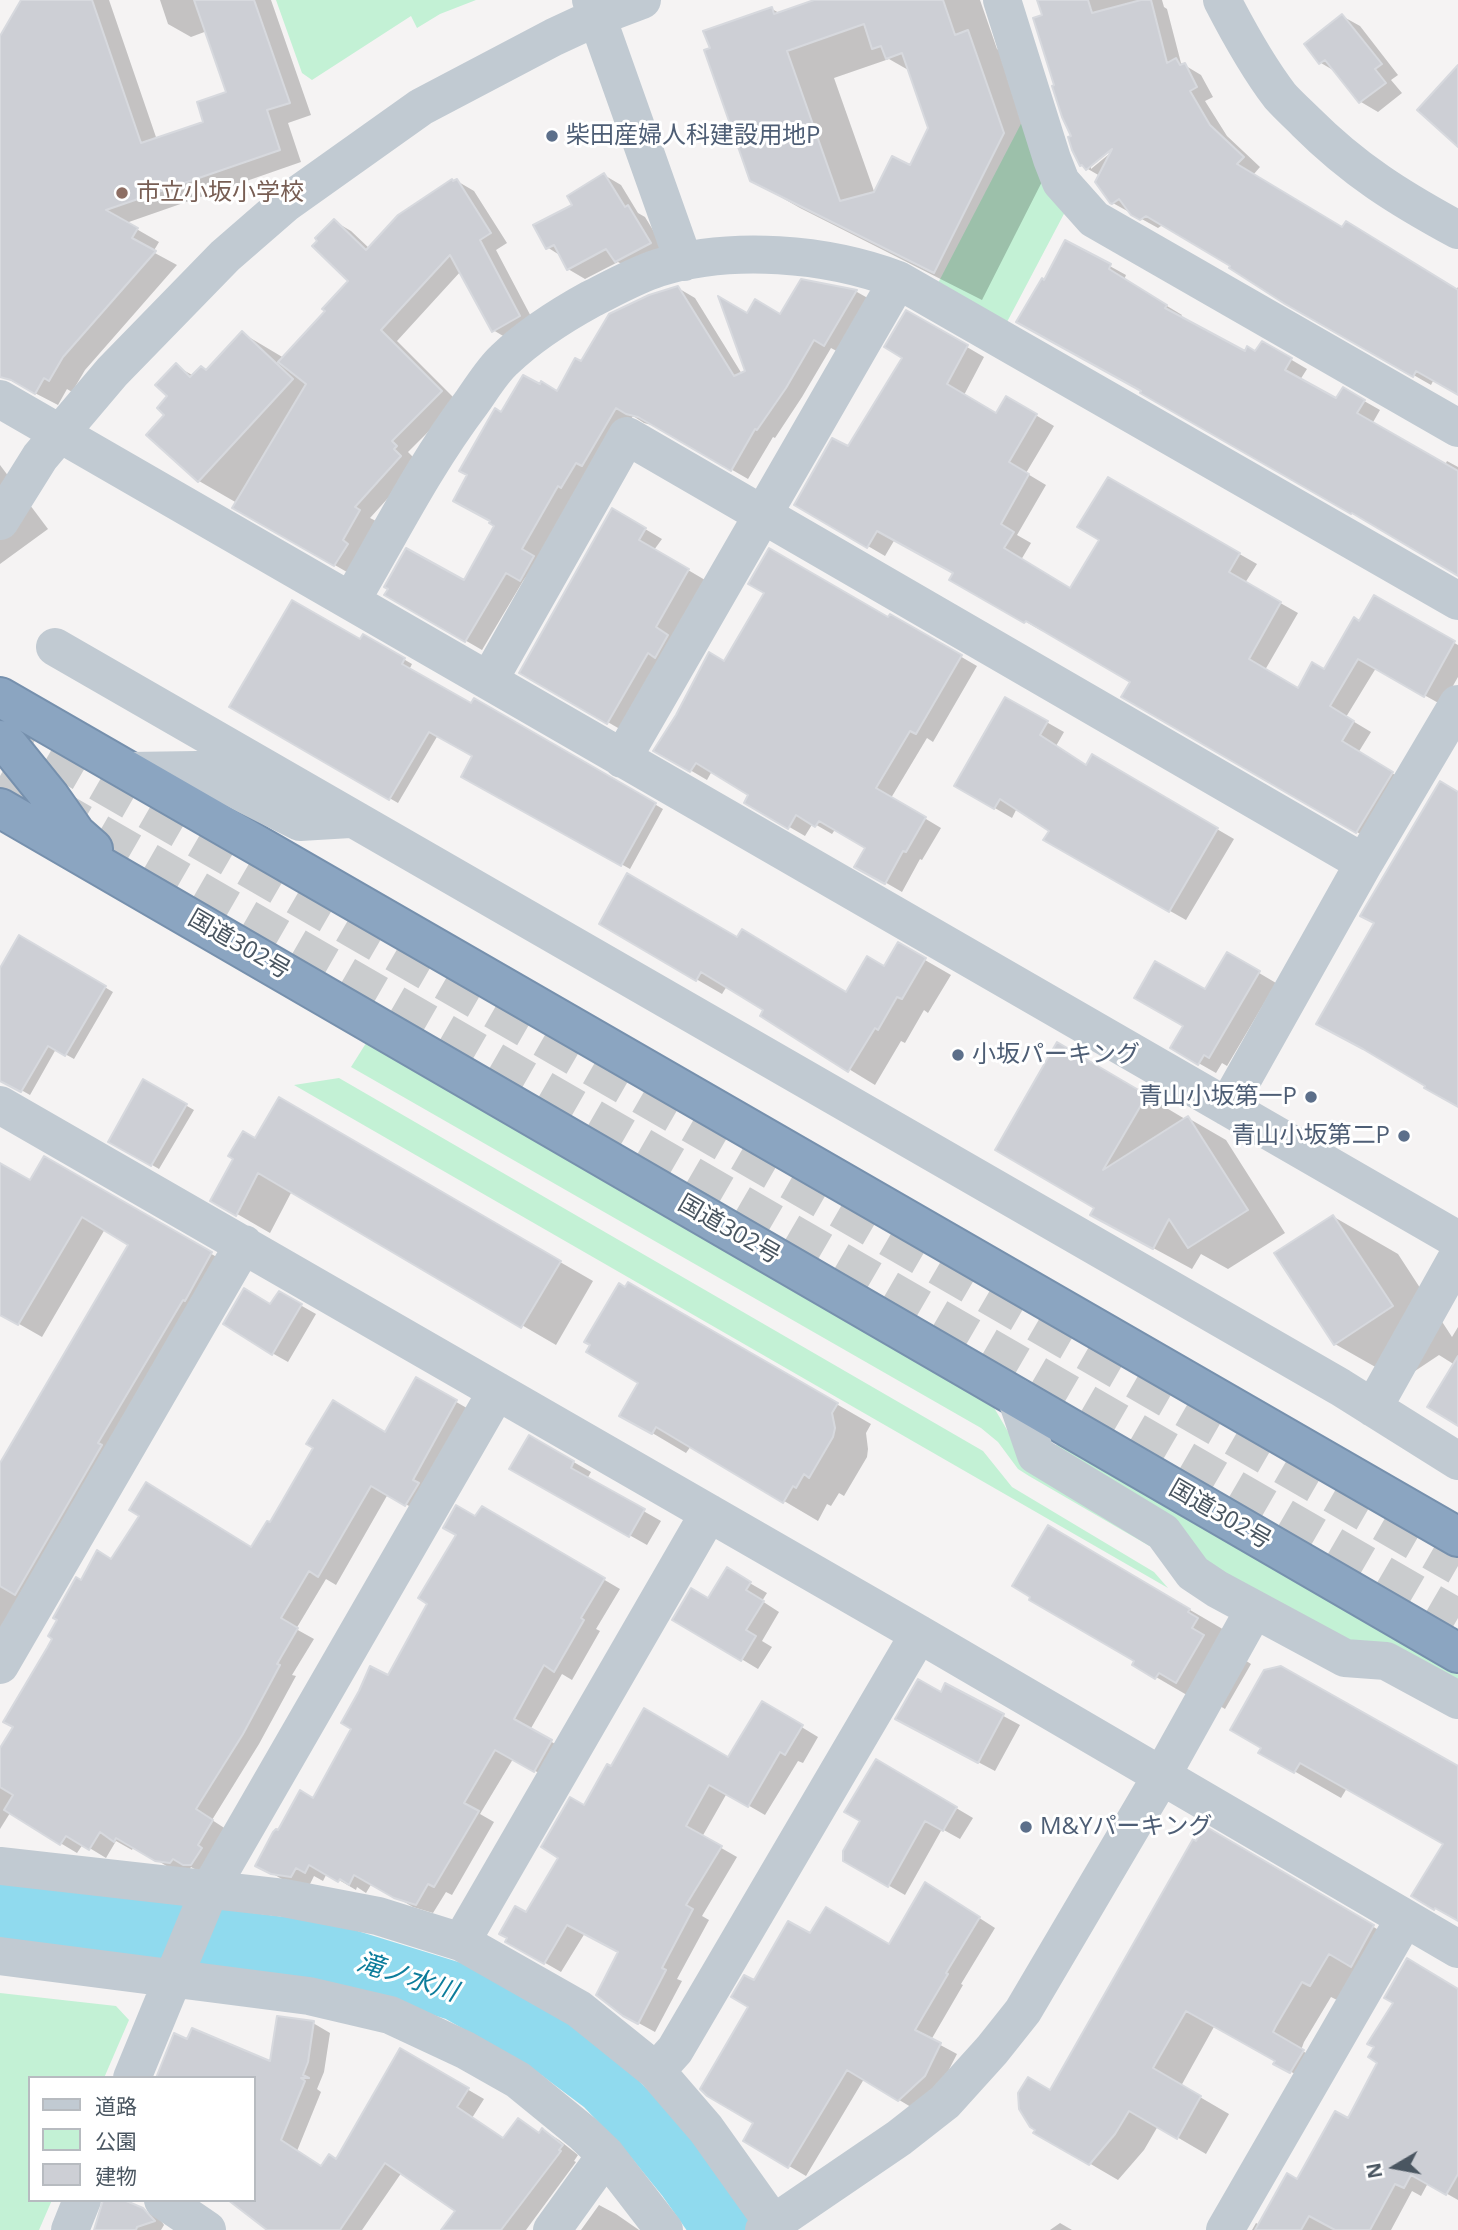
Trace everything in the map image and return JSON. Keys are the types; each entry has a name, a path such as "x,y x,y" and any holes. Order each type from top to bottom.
{"highway":[{"path":"0,697 1458,1537"},
{"path":"0,740 8,745 76,834 132,883"},
{"name":"国道302号","path":"0,808 1458,1653"}],"street":[{"path":"0,521 40,457 112,372 225,256 286,202 421,107 594,8 642,0"},
{"path":"1002,0 1061,182 1094,219 1458,428"},
{"path":"1222,0 1244,43 1281,97 1314,130 1356,168 1403,200 1458,230"},
{"path":"594,8 684,262"},
{"path":"351,601 444,438 502,361 560,316 628,280 684,262 765,255 827,260 866,268 898,280 1458,601"},
{"path":"622,759 898,280"},
{"path":"0,399 1458,1240"},
{"path":"489,680 627,436 1364,863"},
{"path":"55,647 1373,1408 1458,1461"},
{"path":"1227,1107 1364,863 1458,704"},
{"path":"130,771 197,770 300,822 350,819"},
{"path":"2,1111 244,1244 1458,1949"},
{"path":"0,1665 244,1244"},
{"path":"1373,1408 1458,1256"},
{"path":"133,2076 192,1934 497,1391"},
{"path":"1016,1396 1036,1455 1163,1532 1194,1573 1254,1610 1345,1658 1386,1661 1458,1700"},
{"path":"461,1942 709,1513"},
{"path":"0,1956 192,1934 284,1898 377,1916 461,1942 579,2010 656,2071 706,2129 772,2228 909,2131 945,2102 1023,2011 1162,1775 1254,1610"},
{"path":"656,2071 675,2050 919,1634"},
{"path":"0,1866 192,1934 309,1996 390,2015 465,2050 518,2080 583,2133 606,2155 664,2230"},
{"path":"1225,2230 1405,1918"},
{"path":"552,2230 606,2155"},
{"path":"71,2230 81,2202"},
{"path":"166,2202 208,2230"}],"green space":[{"path":"276,0 476,0 440,14 417,28 411,16 312,80 302,73"},
{"path":"1025,116 1066,210 1007,322 937,285"},
{"path":"368,1040 993,1406 1020,1452 1170,1558 1018,1469 998,1442 981,1428 351,1067"},
{"path":"339,1078 983,1451 1012,1487 1154,1572 1168,1588 294,1085"},
{"path":"1066,1445 1458,1674 1458,1690 1360,1654 1199,1566 1054,1446"},
{"path":"0,1993 116,2006 129,2020 105,2076 28,2076 28,2202 51,2202 39,2230 0,2230"}],"building":[{"path":"21,0 92,0 141,143 203,122 197,102 226,92 194,0 254,0 290,103 267,110 280,150 106,210 138,228 132,238 156,251 63,357 49,381 44,378 35,394 11,380 0,377 0,36"},
{"path":"814,0 943,0 955,35 968,30 1004,133 934,273 750,181 704,50 710,48 703,31 772,7 774,14","holes":["864,24 872,49 881,46 886,59 902,53 928,128 910,165 892,156 874,192 840,201 787,51"]},
{"path":"1037,0 1088,0 1092,13 1141,0 1151,0 1167,63 1176,58 1180,65 1185,63 1197,87 1190,91 1210,125 1244,157 1237,164 1342,227 1346,221 1458,290 1458,395 1416,371 1413,377 1285,304 1229,268 1230,266 1146,216 1140,220 1131,215 1119,199 1110,203 1095,182 1112,149 1086,170 1080,166 1072,150 1068,137 1071,136 1052,86 1054,85 1033,18 1042,15"},
{"path":"1342,14 1382,64 1375,69 1386,83 1359,103 1325,60 1319,64 1304,44"},
{"path":"1458,65 1458,147 1417,110"},
{"path":"604,173 651,243 615,262 606,249 567,270 554,245 546,249 533,225 572,205 567,196"},
{"path":"452,179 457,179 491,233 480,240 520,316 492,332 450,255 381,330 442,391 392,441 397,446 394,449 401,456 355,507 360,510 343,540 348,544 334,566 232,508 306,384 278,362 325,311 322,309 348,281 312,246 317,241 315,238 334,219 366,250 398,215"},
{"path":"1065,240 1111,264 1109,269 1167,305 1165,308 1245,351 1247,346 1255,351 1262,341 1292,358 1285,370 1336,398 1343,387 1365,400 1357,413 1458,471 1458,576 1140,393 1141,391 1016,322 1042,278 1044,280"},
{"path":"801,279 857,290 824,346 814,340 786,388 757,430 755,429 731,471 638,417 616,408 582,466 576,463 561,488 558,486 522,549 534,556 520,581 506,573 465,642 384,595 388,589 384,587 406,548 464,580 494,526 490,521 453,501 467,475 459,471 495,408 501,412 523,375 540,384 541,381 557,391 575,358 581,361 609,314 649,295 678,286 734,376 745,371 718,296 747,313 755,299 780,314"},
{"path":"906,310 968,345 947,384 996,413 1006,396 1037,414 1009,462 1029,474 1001,524 1014,532 1004,548 1070,588 1099,540 1077,527 1108,477 1240,553 1229,572 1281,602 1249,659 1298,688 1312,662 1324,669 1354,617 1359,621 1374,595 1455,641 1424,697 1358,659 1330,706 1354,721 1342,741 1393,772 1356,833 1121,697 1130,682 949,580 953,573 877,531 867,548 794,505 832,438 848,446 902,358 884,347"},
{"path":"242,331 293,379 198,482 146,435 164,415 157,408 167,396 155,385 176,363 190,377 201,366 206,370"},
{"path":"612,508 646,528 639,540 689,569 656,627 668,635 655,658 648,653 607,724 519,673"},
{"path":"769,548 888,617 890,614 962,655 916,734 910,731 876,788 926,817 885,884 854,867 865,848 819,821 815,827 796,815 788,829 744,803 748,795 696,763 690,772 653,751 676,715 709,652 724,661 764,593 748,584"},
{"path":"292,600 360,639 363,634 405,658 402,664 471,703 474,698 656,803 621,866 461,777 472,756 429,732 389,800 229,707"},
{"path":"1005,697 1048,721 1040,735 1086,765 1092,754 1218,828 1169,912 1043,840 1049,831 1000,799 994,809 954,786"},
{"path":"1440,781 1458,792 1458,1107 1363,1049 1316,1024 1374,923 1360,916"},
{"path":"627,873 737,937 742,929 846,992 867,956 884,966 898,942 926,958 902,999 897,997 878,1030 875,1028 848,1072 760,1016 763,1010 701,972 696,981 599,924"},
{"path":"19,935 106,986 65,1056 48,1046 21,1092 0,1081 0,968"},
{"path":"1227,952 1260,971 1209,1058 1204,1055 1198,1065 1170,1048 1183,1026 1134,998 1155,961 1205,989"},
{"path":"1057,1042 1147,1095 1103,1170 1188,1116 1248,1210 1188,1248 1169,1219 1153,1249 1090,1215 1094,1208 995,1150"},
{"path":"143,1079 187,1104 151,1166 108,1142"},
{"path":"279,1097 561,1261 521,1328 258,1173 236,1216 210,1201 233,1159 228,1156 243,1131 255,1138"},
{"path":"44,1156 212,1252 98,1443 102,1445 15,1595 0,1586 0,1463 128,1245 82,1217 18,1325 0,1315 0,1163 30,1180"},
{"path":"1333,1215 1393,1306 1334,1345 1274,1253"},
{"path":"628,1282 838,1403 832,1413 835,1428 833,1437 809,1478 804,1474 783,1503 656,1427 652,1434 619,1416 638,1383 586,1352 590,1345 584,1342 619,1283 625,1287"},
{"path":"244,1288 270,1304 279,1291 302,1304 272,1355 223,1324"},
{"path":"1458,1356 1458,1426 1427,1407"},
{"path":"416,1377 457,1400 413,1480 419,1483 405,1506 371,1486 318,1577 309,1571 281,1618 298,1628 243,1734 196,1809 213,1820 198,1845 202,1848 191,1865 183,1865 173,1859 170,1863 155,1861 116,1838 114,1842 100,1832 89,1850 66,1836 60,1845 4,1810 13,1795 0,1787 0,1748 13,1727 3,1722 52,1639 48,1636 57,1620 53,1618 76,1577 81,1580 97,1550 111,1559 139,1516 129,1510 146,1482 251,1547 267,1521 270,1522 313,1448 306,1444 333,1400 385,1432"},
{"path":"529,1435 574,1461 571,1468 645,1509 629,1537 509,1469"},
{"path":"456,1505 475,1516 482,1506 605,1578 554,1672 544,1665 514,1719 552,1740 534,1772 495,1750 464,1803 479,1811 434,1887 428,1884 416,1905 394,1898 354,1875 349,1885 340,1879 338,1882 309,1865 305,1873 296,1868 291,1877 271,1874 255,1866 300,1790 313,1798 351,1729 341,1723 370,1666 388,1675 427,1604 418,1598 456,1535 443,1528"},
{"path":"1048,1525 1190,1609 1188,1612 1198,1618 1192,1628 1204,1635 1176,1683 1159,1673 1155,1679 1132,1665 1134,1661 1029,1600 1030,1597 1012,1586"},
{"path":"727,1567 751,1582 746,1590 764,1601 746,1630 756,1636 741,1661 672,1620 691,1588 708,1598"},
{"path":"1281,1666 1458,1766 1458,1921 1411,1896 1443,1844 1300,1763 1294,1773 1258,1753 1261,1748 1230,1730 1264,1670"},
{"path":"918,1679 941,1692 945,1683 1004,1714 978,1763 895,1719"},
{"path":"762,1701 803,1725 785,1755 780,1752 748,1807 709,1785 686,1826 722,1846 686,1905 693,1909 662,1968 666,1970 638,2024 596,1995 618,1952 567,1925 544,1964 505,1942 507,1938 499,1934 515,1906 526,1912 558,1858 541,1847 570,1797 584,1805 607,1764 611,1766 644,1708 728,1757"},
{"path":"876,1759 957,1807 943,1831 925,1821 888,1887 843,1861 843,1851 860,1821 844,1812"},
{"path":"1205,1826 1374,1925 1351,1967 1329,1954 1310,1986 1302,1982 1276,2026 1273,2032 1304,2050 1290,2073 1273,2064 1275,2061 1186,2011 1153,2068 1201,2096 1177,2139 1129,2111 1115,2134 1089,2165 1033,2133 1035,2130 1030,2127 1019,2109 1018,2093 1028,2077 1050,2090 1193,1839 1196,1841"},
{"path":"925,1882 980,1917 915,2030 941,2043 925,2076 898,2101 847,2070 788,2168 743,2141 753,2123 707,2096 700,2089 748,2007 731,1997 744,1975 754,1980 788,1921 810,1933 826,1907 889,1944"},
{"path":"1407,1958 1458,1989 1458,2174 1446,2195 1411,2175 1404,2188 1395,2184 1370,2230 1335,2230 1309,2216 1301,2230 1255,2230 1287,2173 1297,2179 1335,2111 1348,2118 1377,2063 1368,2057 1374,2047 1367,2044 1393,2003 1384,1998"},
{"path":"277,2016 314,2021 308,2062 303,2075 309,2078 301,2078 305,2081 281,2140 321,2166 329,2154 336,2159 400,2048 469,2088 457,2107 503,2138 518,2118 539,2133 542,2128 563,2145 501,2230 441,2230 455,2211 385,2163 340,2230 267,2230 231,2202 256,2202 256,2076 157,2076 174,2033 187,2039 192,2028 270,2061"},
{"path":"102,2202 129,2202 143,2208 155,2221 137,2227 136,2230 94,2230"}],"waterway":[{"name":"滝ノ水川","path":"0,1911 324,1951 457,1992 547,2043 603,2085 647,2131 686,2179 722,2230"}],"tunnel":[{"path":"0,725 1458,1566"},
{"path":"0,776 1458,1618"}],"place":[{"name":"柴田産婦人科建設用地P","path":"552,136"},
{"name":"市立小坂小学校","path":"122,193"},
{"name":"小坂パーキング","path":"958,1055"},
{"name":"青山小坂第一P","path":"1311,1097"},
{"name":"青山小坂第二P","path":"1404,1136"},
{"name":"M&Yパーキング","path":"1026,1827"}]}
